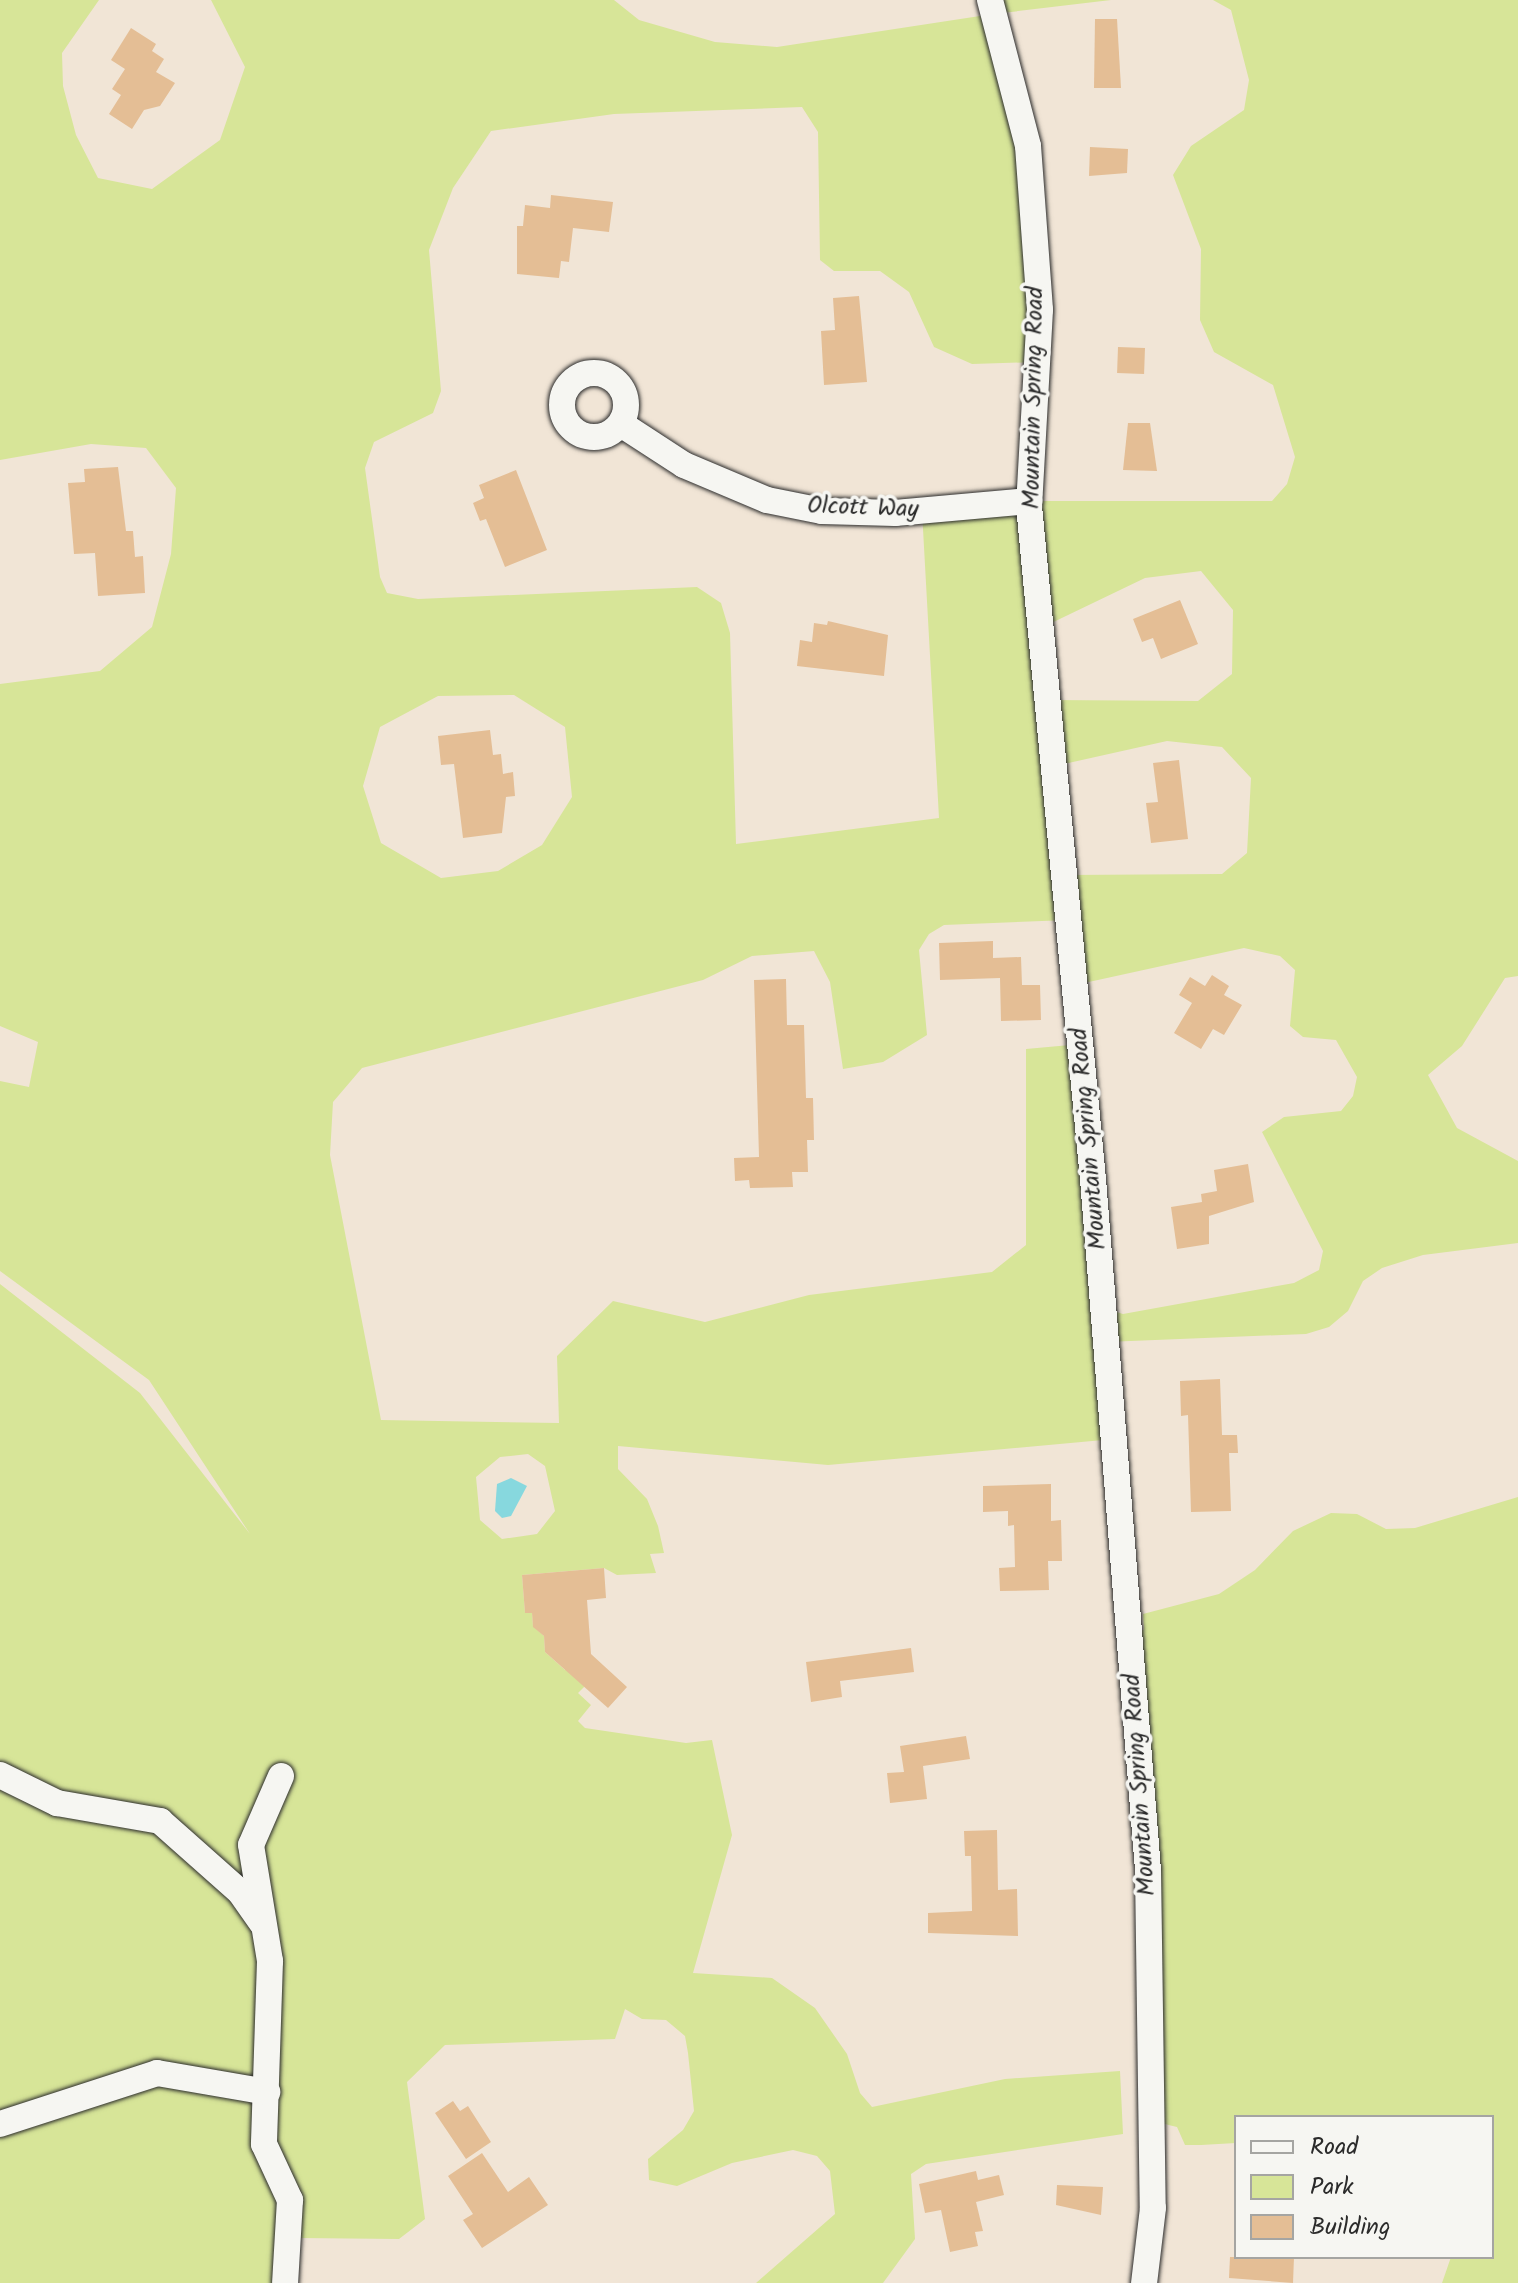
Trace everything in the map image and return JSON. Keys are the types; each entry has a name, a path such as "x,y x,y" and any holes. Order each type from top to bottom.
{"street":[{"name":"Mountain Spring Road","path":"990,0 1028,146 1040,310 1029,501 1092,1165 1148,1870 1153,2208 1144,2283"},
{"name":"Olcott Way","path":"621,424 684,465 767,500 822,511 895,513 1029,501"},
{"path":"0,1775 57,1803 160,1821 240,1892 266,1929"},
{"path":"281,1776 251,1845 266,1929 271,2015 264,2144 290,2200 285,2283"},
{"path":"0,2124 157,2073 267,2092"}],"green space":[{"path":"0,0 99,0 62,53 63,86 76,135 98,178 152,189 220,140 245,67 211,0 614,0 639,20 715,42 777,47 993,14 990,0 1111,0 994,14 1028,146 1038,362 972,364 934,347 909,292 880,271 834,271 820,260 818,132 802,107 614,114 491,131 453,188 429,250 441,391 433,413 374,442 365,468 380,577 387,593 418,599 697,587 721,603 730,633 736,844 939,818 922,511 1029,501 1272,501 1287,484 1295,457 1273,385 1214,352 1200,320 1201,249 1173,175 1191,146 1244,110 1249,80 1231,10 1213,0 1518,0 1518,976 1505,978 1462,1046 1428,1075 1457,1128 1518,1161 1518,1243 1423,1255 1382,1268 1363,1281 1348,1311 1329,1327 1306,1334 1106,1342 1114,1439 828,1465 618,1446 618,1469 647,1499 658,1526 664,1553 650,1554 656,1573 617,1575 604,1568 522,1575 525,1613 532,1613 533,1626 544,1636 545,1652 565,1670 575,1660 585,1686 578,1693 591,1705 578,1721 585,1728 686,1743 712,1740 732,1835 693,1973 772,1978 815,2008 847,2054 860,2093 872,2107 1005,2079 1120,2071 1123,2134 926,2164 911,2174 915,2239 883,2283 756,2283 835,2214 830,2171 817,2156 793,2150 732,2163 677,2186 649,2180 648,2159 683,2130 694,2111 688,2053 685,2036 666,2020 642,2019 625,2009 615,2039 445,2045 407,2082 425,2219 399,2239 298,2238 296,2283 0,2283 0,1284 140,1393 250,1534 149,1380 0,1271 0,1081 29,1087 38,1042 0,1026 0,684 100,671 152,627 171,554 176,488 146,448 91,444 0,460","holes":["1201,571 1233,610 1232,674 1198,701 1048,700 1041,628 1145,578","514,695 565,727 572,797 542,845 498,871 441,878 381,843 363,786 380,727 438,696","1167,741 1222,747 1251,778 1247,853 1222,874 1065,875 1055,766","1068,920 1075,985 1244,948 1280,956 1295,970 1290,1026 1303,1037 1336,1040 1357,1077 1353,1096 1341,1111 1284,1117 1262,1132 1323,1251 1319,1270 1294,1283 1123,1314 1113,1311 1081,1044 1026,1049 1026,1245 992,1272 809,1295 705,1322 613,1301 557,1356 559,1423 381,1420 330,1155 333,1102 362,1068 703,980 752,956 814,951 830,982 843,1069 883,1062 927,1035 919,950 929,934 944,925","528,1454 545,1466 555,1511 537,1534 502,1539 480,1520 476,1477 500,1457"]},
{"path":"1518,1497 1518,2283 1442,2283 1450,2259 1494,2259 1494,2115 1234,2115 1234,2143 1201,2145 1185,2145 1177,2127 1152,2121 1129,1632 1144,1630 1143,1614 1219,1594 1255,1570 1293,1531 1331,1513 1357,1514 1386,1529 1415,1528"}],"water":[{"path":"511,1478 527,1486 511,1516 502,1518 495,1511 497,1484"}],"building":[{"path":"1095,19 1117,19 1121,88 1094,88"},
{"path":"131,28 156,44 152,51 164,59 156,72 175,83 160,106 144,110 132,129 109,114 121,95 112,89 125,69 111,60"},
{"path":"1090,147 1128,149 1127,173 1089,176"},
{"path":"551,195 613,202 609,232 573,228 569,262 561,261 559,278 517,274 517,226 523,226 525,205 550,208"},
{"path":"859,296 867,382 824,385 821,331 835,330 833,298"},
{"path":"1118,347 1145,348 1144,374 1117,373"},
{"path":"1128,423 1150,423 1157,471 1123,470"},
{"path":"118,467 126,531 133,531 135,557 143,556 145,593 98,596 95,553 74,554 68,483 85,482 84,469"},
{"path":"516,470 547,550 505,567 486,519 480,521 473,503 484,498 479,485"},
{"path":"1180,600 1198,644 1161,659 1153,638 1142,642 1133,619"},
{"path":"828,621 888,635 884,676 797,666 800,640 812,642 814,623 827,625"},
{"path":"490,730 493,755 501,754 503,774 513,772 515,796 506,797 502,833 463,838 454,764 441,765 438,736"},
{"path":"1179,760 1188,839 1151,843 1146,803 1158,802 1153,763"},
{"path":"993,941 993,958 1021,957 1022,985 1040,985 1041,1020 1001,1021 1000,978 940,980 939,943"},
{"path":"1212,975 1229,986 1224,995 1242,1005 1224,1035 1213,1029 1201,1049 1174,1033 1192,1003 1179,995 1190,977 1205,986"},
{"path":"786,979 787,1025 804,1025 806,1098 813,1098 814,1140 807,1140 808,1172 792,1172 793,1187 750,1188 749,1180 735,1181 734,1158 759,1157 754,980"},
{"path":"1248,1164 1254,1202 1209,1216 1209,1244 1177,1249 1171,1207 1202,1202 1201,1194 1217,1191 1214,1170"},
{"path":"1220,1379 1222,1435 1237,1435 1238,1453 1229,1453 1231,1511 1191,1512 1188,1415 1181,1416 1180,1381"},
{"path":"1051,1484 1051,1521 1061,1520 1062,1561 1048,1561 1049,1590 1000,1591 999,1568 1015,1567 1014,1525 1008,1526 1008,1511 983,1512 983,1486"},
{"path":"604,1568 606,1598 587,1600 591,1654 627,1687 608,1708 545,1652 544,1636 533,1627 532,1613 525,1613 522,1575"},
{"path":"911,1648 914,1672 840,1681 842,1697 811,1702 806,1662"},
{"path":"966,1736 970,1759 923,1766 927,1799 890,1803 887,1773 904,1772 900,1746"},
{"path":"997,1830 998,1890 1017,1889 1018,1936 928,1933 928,1913 972,1911 971,1856 965,1856 964,1831"},
{"path":"453,2101 460,2111 468,2106 491,2142 466,2159 435,2113"},
{"path":"482,2153 508,2192 529,2177 548,2205 482,2248 463,2220 473,2214 448,2176"},
{"path":"976,2171 978,2180 999,2175 1004,2195 976,2202 983,2231 975,2232 978,2246 950,2252 941,2210 925,2213 919,2184"},
{"path":"1057,2185 1103,2187 1101,2215 1056,2205"},
{"path":"1230,2257 1294,2259 1293,2283 1229,2278"}]}
